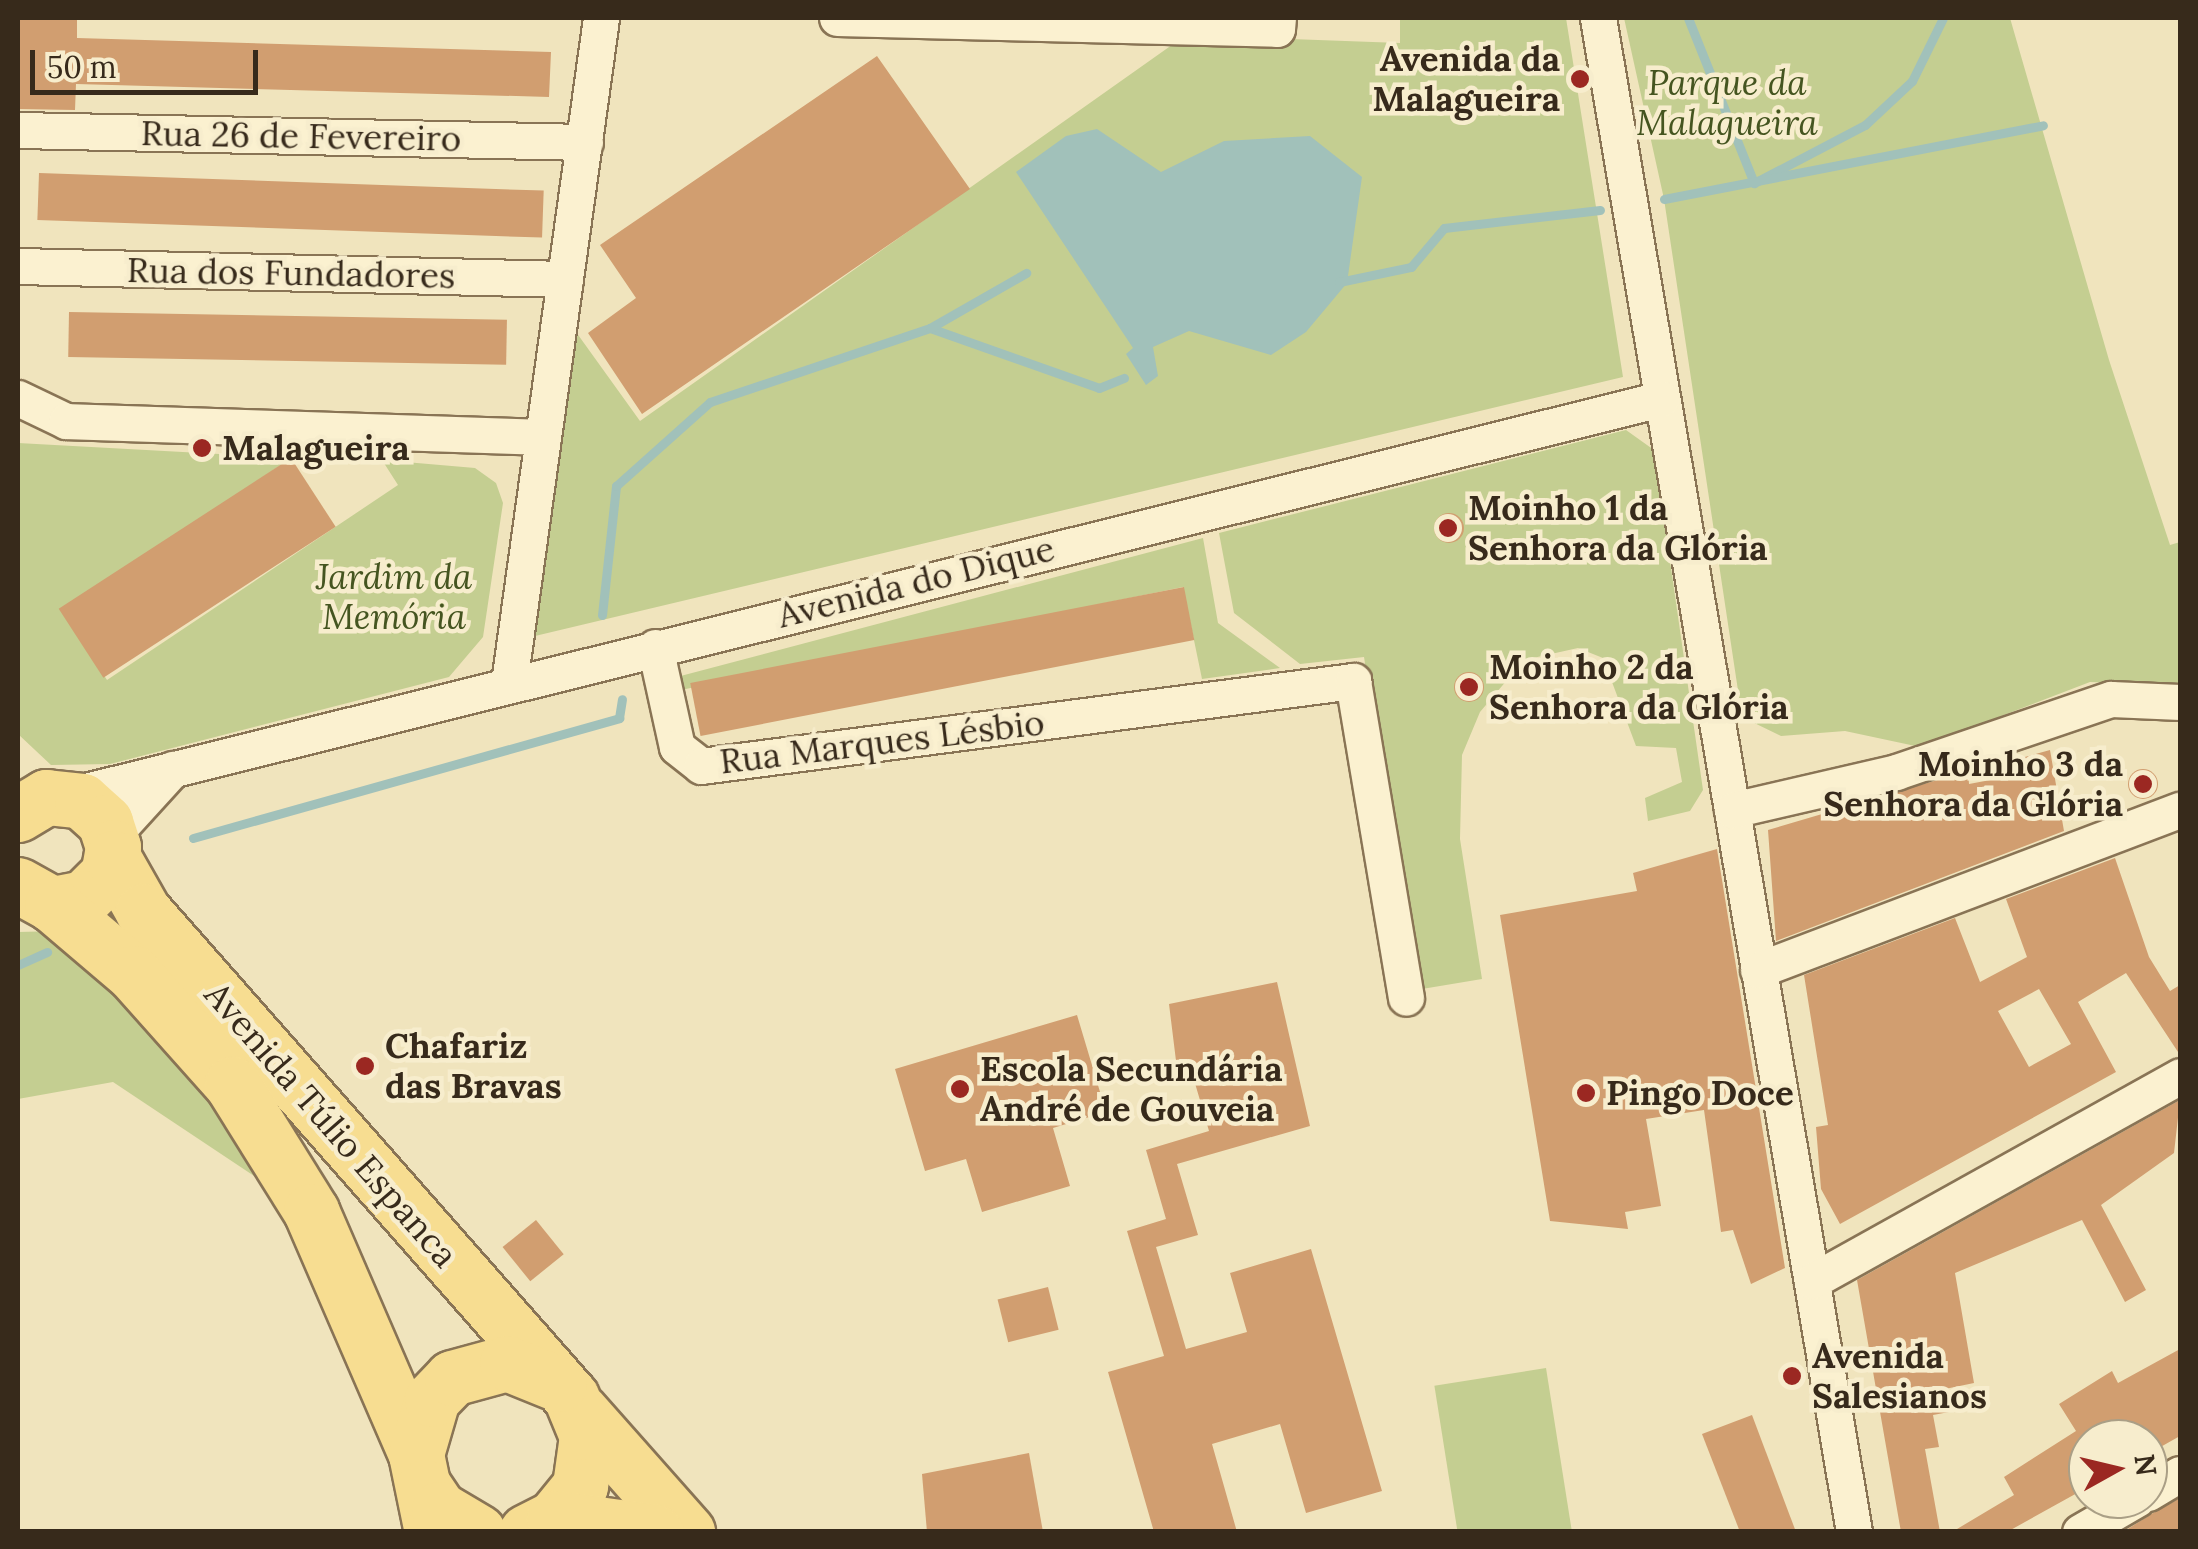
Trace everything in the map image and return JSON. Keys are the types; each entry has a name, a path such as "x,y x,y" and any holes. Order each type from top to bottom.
{"main road":[{"name":"Avenida Túlio Espanca","path":"37,793 95,809 143,911 687,1532"},
{"name":"Avenida Túlio Espanca","path":"35,895 98,888 112,847"},
{"name":"Avenida Túlio Espanca","path":"35,895 133,973 232,1084 311,1211 424,1491 440,1509 478,1532"},
{"path":"424,1491 432,1399 452,1378 507,1363 570,1398 588,1461 539,1527"},
{"path":"539,1527 655,1532"}],"street":[{"path":"509,684 601,18"},
{"path":"837,18 1278,23"},
{"path":"1598,18 1854,1532"},
{"name":"Rua 26 de Fevereiro","path":"18,130 584,142"},
{"name":"Rua dos Fundadores","path":"18,266 565,279"},
{"path":"18,398 66,422 543,436"},
{"name":"Avenida do Dique","path":"37,793 173,770 1661,399"},
{"name":"Rua Marques Lésbio","path":"655,647 677,747 701,766 1353,681 1406,998"},
{"path":"1732,810 1896,772 2111,699 2180,702"},
{"path":"112,847 173,770"},
{"path":"1758,970 2180,810"},
{"path":"1812,1281 2180,1076"},
{"path":"2080,1532 2102,1519"}],"green space":[{"path":"1400,18 1566,18 1623,377 535,636 576,332 640,421 1186,35 1400,43"},
{"name":"Parque da Malagueira","path":"1624,18 2010,18 2109,360 2170,545 2180,542 2180,685 2090,682 1920,747 1845,731 1781,736 1742,717 1664,199"},
{"path":"1626,430 1654,450 1703,790 1690,811 1648,821 1645,798 1682,782 1676,748 1636,746 1603,658 1578,648 1524,660 1480,712 1462,755 1460,839 1482,979 1416,990 1364,657 1300,664 1234,613 1219,533"},
{"name":"Jardim da Memória","path":"18,443 291,458 63,612 107,680 398,485 382,460 475,468 496,483 503,503 483,637 449,677 110,764 51,765 18,734"},
{"path":"1203,538 1218,623 1280,668 1202,679 1183,587 676,691 673,678"},
{"path":"59,931 131,985 275,1190 113,1082 18,1099 18,932"},
{"path":"1546,1368 1572,1531 1458,1532 1434,1386"}],"water":[{"path":"1097,129 1161,172 1224,141 1310,136 1362,177 1347,283 1306,332 1271,355 1189,331 1153,347 1158,376 1146,385 1126,354 1133,348 1016,172 1066,136"}],"building":[{"path":"18,18 77,18 77,38 551,52 549,97 76,84 75,110 18,109"},
{"path":"877,56 970,189 642,414 588,333 636,298 600,245"},
{"path":"39,173 544,191 542,238 37,220"},
{"path":"69,312 507,320 506,365 68,357"},
{"path":"291,458 336,527 103,678 59,609"},
{"name":"Moinho 1 da Senhora da Glória","path":"1449,513 1459,518 1464,528 1459,538 1449,543 1439,538 1434,528 1439,518"},
{"path":"1184,587 1194,640 701,736 690,683"},
{"name":"Moinho 2 da Senhora da Glória","path":"1469,672 1479,677 1484,687 1479,697 1469,702 1459,697 1454,687 1459,677"},
{"path":"2050,750 2064,831 1776,941 1768,830 1968,771 1969,784 2017,775 2014,760"},
{"name":"Moinho 3 da Senhora da Glória","path":"2143,769 2157,778 2158,784 2149,798 2143,799 2129,790 2128,784 2137,770"},
{"path":"1717,849 1785,1268 1751,1284 1733,1230 1721,1232 1704,1110 1646,1119 1661,1206 1625,1212 1628,1229 1550,1221 1500,915 1637,891 1633,873"},
{"path":"2115,858 2149,957 2170,991 2180,985 2180,1055 2126,973 2078,1002 2116,1072 1840,1224 1821,1189 1816,1127 1828,1125 1804,975 1955,918 1980,982 2027,957 2006,899","holes":["2039,989 2071,1044 2029,1067 1998,1011"]},
{"path":"1277,982 1310,1126 1177,1164 1198,1235 1156,1247 1186,1349 1247,1332 1230,1273 1311,1249 1382,1491 1306,1513 1280,1424 1212,1444 1237,1532 1154,1532 1108,1372 1164,1356 1127,1231 1166,1219 1146,1150 1209,1131 1192,1073 1178,1077 1169,1004"},
{"path":"1077,1015 1106,1112 1053,1128 1070,1186 982,1212 966,1159 925,1171 895,1069"},
{"path":"2180,1100 2174,1153 2101,1205 2146,1290 2125,1302 2082,1220 1955,1273 1974,1383 1945,1389 1949,1412 1933,1415 1939,1447 1925,1449 1940,1532 1901,1532 1857,1280"},
{"path":"536,1220 564,1254 530,1281 503,1247"},
{"path":"1048,1287 1059,1330 1008,1342 998,1300"},
{"path":"2180,1349 2180,1436 2168,1443 2168,1419 2068,1419 2059,1404 2112,1371 2118,1383"},
{"path":"1752,1415 1796,1532 1740,1532 1702,1434"},
{"path":"2068,1436 2068,1498 2007,1532 1952,1532 2014,1495 2004,1477"},
{"path":"1029,1453 1043,1532 927,1532 922,1474"},
{"path":"2180,1498 2180,1532 2123,1532 2144,1519 2168,1519 2168,1505"}],"waterway":[{"path":"1688,18 1754,183 1865,125 1912,81 1943,18"},
{"path":"1664,199 2043,125"},
{"path":"1339,282 1411,267 1444,228 1600,210"},
{"path":"602,615 616,486 710,402 930,328 1026,273"},
{"path":"930,328 1099,388 1124,378"},
{"path":"193,838 619,718 622,699"},
{"path":"18,965 47,952"}],"place":[{"name":"Avenida da Malagueira","path":"1580,79"},
{"name":"Malagueira","path":"202,448"},
{"name":"Moinho 1 da Senhora da Glória","path":"1448,528"},
{"name":"Moinho 2 da Senhora da Glória","path":"1469,687"},
{"name":"Moinho 3 da Senhora da Glória","path":"2143,784"},
{"name":"Chafariz das Bravas","path":"365,1066"},
{"name":"Escola Secundária André de Gouveia","path":"960,1089"},
{"name":"Pingo Doce","path":"1586,1093"},
{"name":"Avenida Salesianos","path":"1792,1376"}]}
